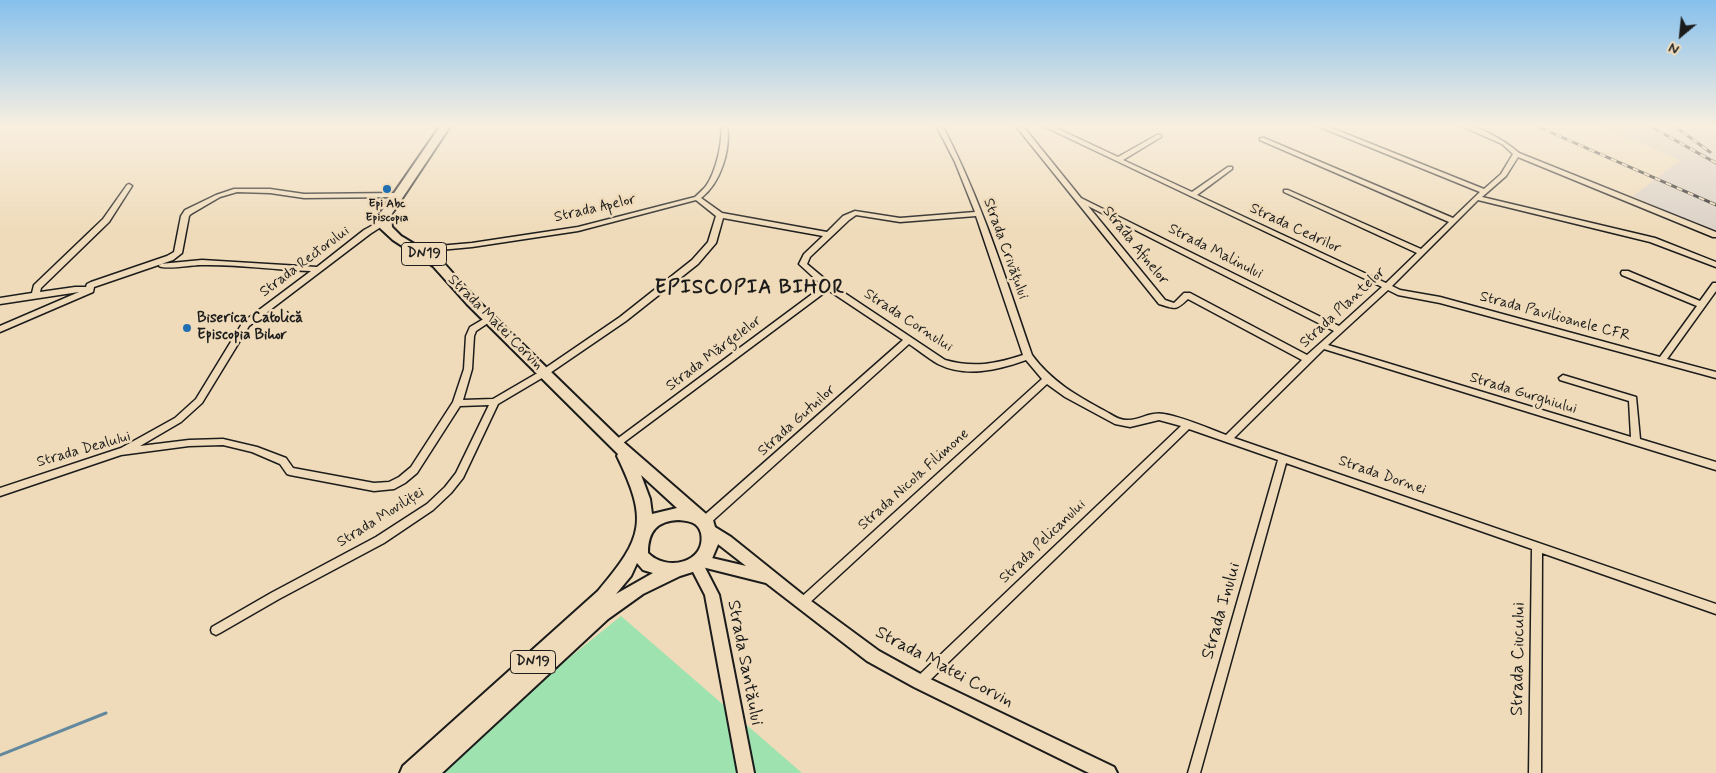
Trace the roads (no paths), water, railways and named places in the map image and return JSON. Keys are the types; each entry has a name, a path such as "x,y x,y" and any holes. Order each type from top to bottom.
{"main road":[{"path":"384,221 385,215 397,195 421,161"},
{"name":"Strada Matei Corvin","path":"384,221 386,228 397,238 437,263 490,319 618,446 703,523 802,603 873,656 920,682 1108,773"},
{"name":"Strada Matei Corvin","path":"618,446 642,492 646,511 642,537"},
{"name":"DN19","path":"410,773 604,596 625,571 651,523 669,514 678,513 703,523"},
{"path":"698,563 705,556 710,546 703,523"},
{"name":"DN19","path":"642,537 639,551 650,564 657,568 674,572"},
{"name":"Strada Matei Corvin","path":"698,563 741,570 773,580"},
{"name":"DN19","path":"428,773 596,620 658,576 698,563"}],"street":[{"path":"718,161 714,177 706,190 697,198 720,215 830,235"},
{"name":"Strada Crivățului","path":"958,161 979,214 1028,356 1036,370 1046,380"},
{"name":"Strada Afinelor","path":"1048,161 1162,302 1175,306 1187,295 1308,360"},
{"name":"Strada Cedrilor","path":"1120,161 1387,287"},
{"path":"1314,161 1454,221"},
{"path":"1409,161 1484,191"},
{"name":"Strada Plantelor","path":"1228,438 1338,330 1387,287 1484,191 1504,175 1513,161"},
{"path":"1534,161 1716,235"},
{"path":"1192,195 1230,168"},
{"path":"36,295 37,287 106,220 129,186"},
{"path":"90,290 89,288 94,284 175,256 180,248 185,216 188,212 218,196 236,190 270,190 304,196 397,195"},
{"path":"1286,191 1422,252"},
{"name":"Strada Apelor","path":"418,250 472,245 578,230 697,198"},
{"name":"Strada Malinului","path":"1079,198 1338,330"},
{"path":"1477,198 1652,240 1716,266"},
{"name":"Strada Cornului","path":"979,214 900,220 855,213 846,218 806,256 803,264 828,286 942,362 976,370 1028,356"},
{"path":"457,403 495,402 544,373 623,319 695,262 712,243 720,215"},
{"name":"Strada Rectorului","path":"121,452 178,420 199,401 246,324 384,221"},
{"path":"0,329 90,290 158,267 178,263 217,262 294,269 319,269"},
{"path":"1625,273 1702,305"},
{"path":"1662,360 1716,285"},
{"name":"Strada Mărgelelor","path":"618,446 828,286"},
{"name":"Strada Pavilioanele CFR","path":"1387,287 1716,375"},
{"path":"0,301 75,289 90,290"},
{"name":"Strada Dealului","path":"0,492 121,452 189,442 223,442 254,449 283,461 290,471 374,487 391,486 414,470 457,403 468,369 470,336 473,329 490,319"},
{"name":"Strada Gutuilor","path":"703,523 908,340"},
{"name":"Strada Gurghiului","path":"1322,346 1716,466"},
{"path":"1563,378 1633,399 1636,442"},
{"name":"Strada Dornei","path":"1046,380 1068,394 1127,425 1135,424 1158,415 1188,424 1716,609"},
{"name":"Strada Nicola Filimone","path":"802,603 1046,380"},
{"name":"Strada Moviliței","path":"216,630 380,540 430,507 448,490 460,475 495,402"},
{"name":"Strada Pelicanului","path":"920,682 1188,424"},
{"name":"Strada Inului","path":"1194,773 1282,458"},
{"name":"Strada Ciucului","path":"1535,773 1537,546"},
{"name":"Strada Santăului","path":"698,563 712,595 746,773"}],"waterway":[{"path":"0,755 106,713"}],"railway":[{"path":"1616,161 1716,205"}],"place":[{"name":"Epi Abc Episcopia","path":"387,189"},
{"name":"Biserica Catolică Episcopia Bihor","path":"187,328"}],"district":[{"name":"EPISCOPIA BIHOR","path":"750,289"}]}
